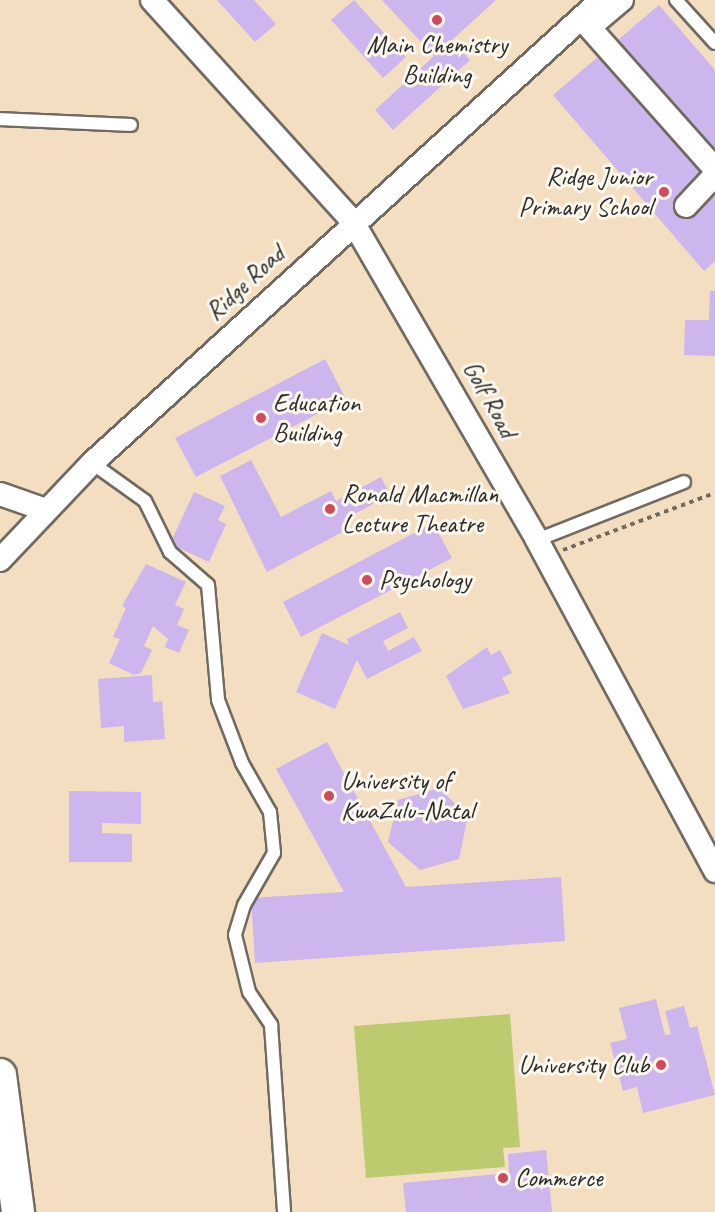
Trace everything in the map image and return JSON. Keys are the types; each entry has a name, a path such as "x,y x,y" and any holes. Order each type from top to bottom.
{"street":[{"name":"Golf Road","path":"152,0 352,222 541,548 715,871"},
{"name":"Ridge Road","path":"0,560 92,464 352,222 541,59 601,0"},
{"name":"Ridge Road","path":"541,59 589,27 622,0"},
{"path":"589,27 715,169"},
{"path":"686,206 715,175"},
{"path":"0,494 46,510"},
{"path":"0,1075 18,1212"}],"lane":[{"path":"676,0 715,43"},
{"path":"0,119 131,125"},
{"path":"92,464 145,501 170,552 208,585 218,700 242,763 270,812 274,853 244,905 235,935 249,992 271,1025 284,1212"},
{"path":"541,548 684,482"}],"path":[{"path":"541,548 715,493"}],"green space":[{"path":"510,1014 520,1147 503,1148 505,1167 366,1178 354,1026"}],"building":[{"path":"217,0 254,0 276,24 255,42"},
{"path":"354,0 406,57 383,78 331,20"},
{"path":"382,0 496,0 452,40 470,60 393,130 375,110 434,56"},
{"name":"Ridge Junior Primary School","path":"659,5 715,70 715,261 704,271 553,95"},
{"path":"710,291 715,291 715,356 684,355 685,320 709,320"},
{"name":"Education Building","path":"325,359 346,399 196,477 175,438"},
{"name":"Ronald Macmillan Lecture Theatre","path":"251,460 281,517 331,491 336,501 381,477 390,495 345,519 350,528 267,572 220,476"},
{"path":"194,492 225,506 218,520 226,524 209,562 170,544"},
{"name":"Psychology","path":"433,523 452,558 301,637 283,602"},
{"path":"146,564 186,582 175,605 184,609 177,625 189,630 179,653 165,647 168,639 153,626 144,646 152,650 141,673 134,675 109,663 120,639 113,637 126,608 122,606"},
{"path":"400,612 408,628 383,641 388,651 414,637 422,651 367,679 357,660 335,709 296,692 322,633 349,645 347,639"},
{"path":"487,647 491,655 500,650 512,673 502,678 510,693 463,709 446,676"},
{"path":"152,675 153,702 162,701 165,739 124,742 124,726 101,728 98,679"},
{"path":"327,742 406,887 561,877 565,941 255,963 251,898 344,892 276,769"},
{"path":"439,788 468,816 459,859 420,870 388,842 398,800"},
{"path":"69,791 141,792 141,824 102,823 102,833 132,834 132,862 69,862"},
{"name":"University Club","path":"656,999 665,1035 671,1034 665,1011 684,1006 690,1028 697,1026 715,1095 643,1113 637,1087 623,1091 610,1043 627,1039 619,1008"},
{"name":"Commerce","path":"546,1150 552,1212 406,1212 403,1183 509,1173 508,1154"}],"place":[{"name":"Main Chemistry Building","path":"437,20"},
{"name":"Ridge Junior Primary School","path":"664,192"},
{"name":"Education Building","path":"261,418"},
{"name":"Ronald Macmillan Lecture Theatre","path":"330,509"},
{"name":"Psychology","path":"367,580"},
{"name":"University of KwaZulu-Natal","path":"329,796"},
{"name":"University Club","path":"661,1065"},
{"name":"Commerce","path":"503,1178"}]}
